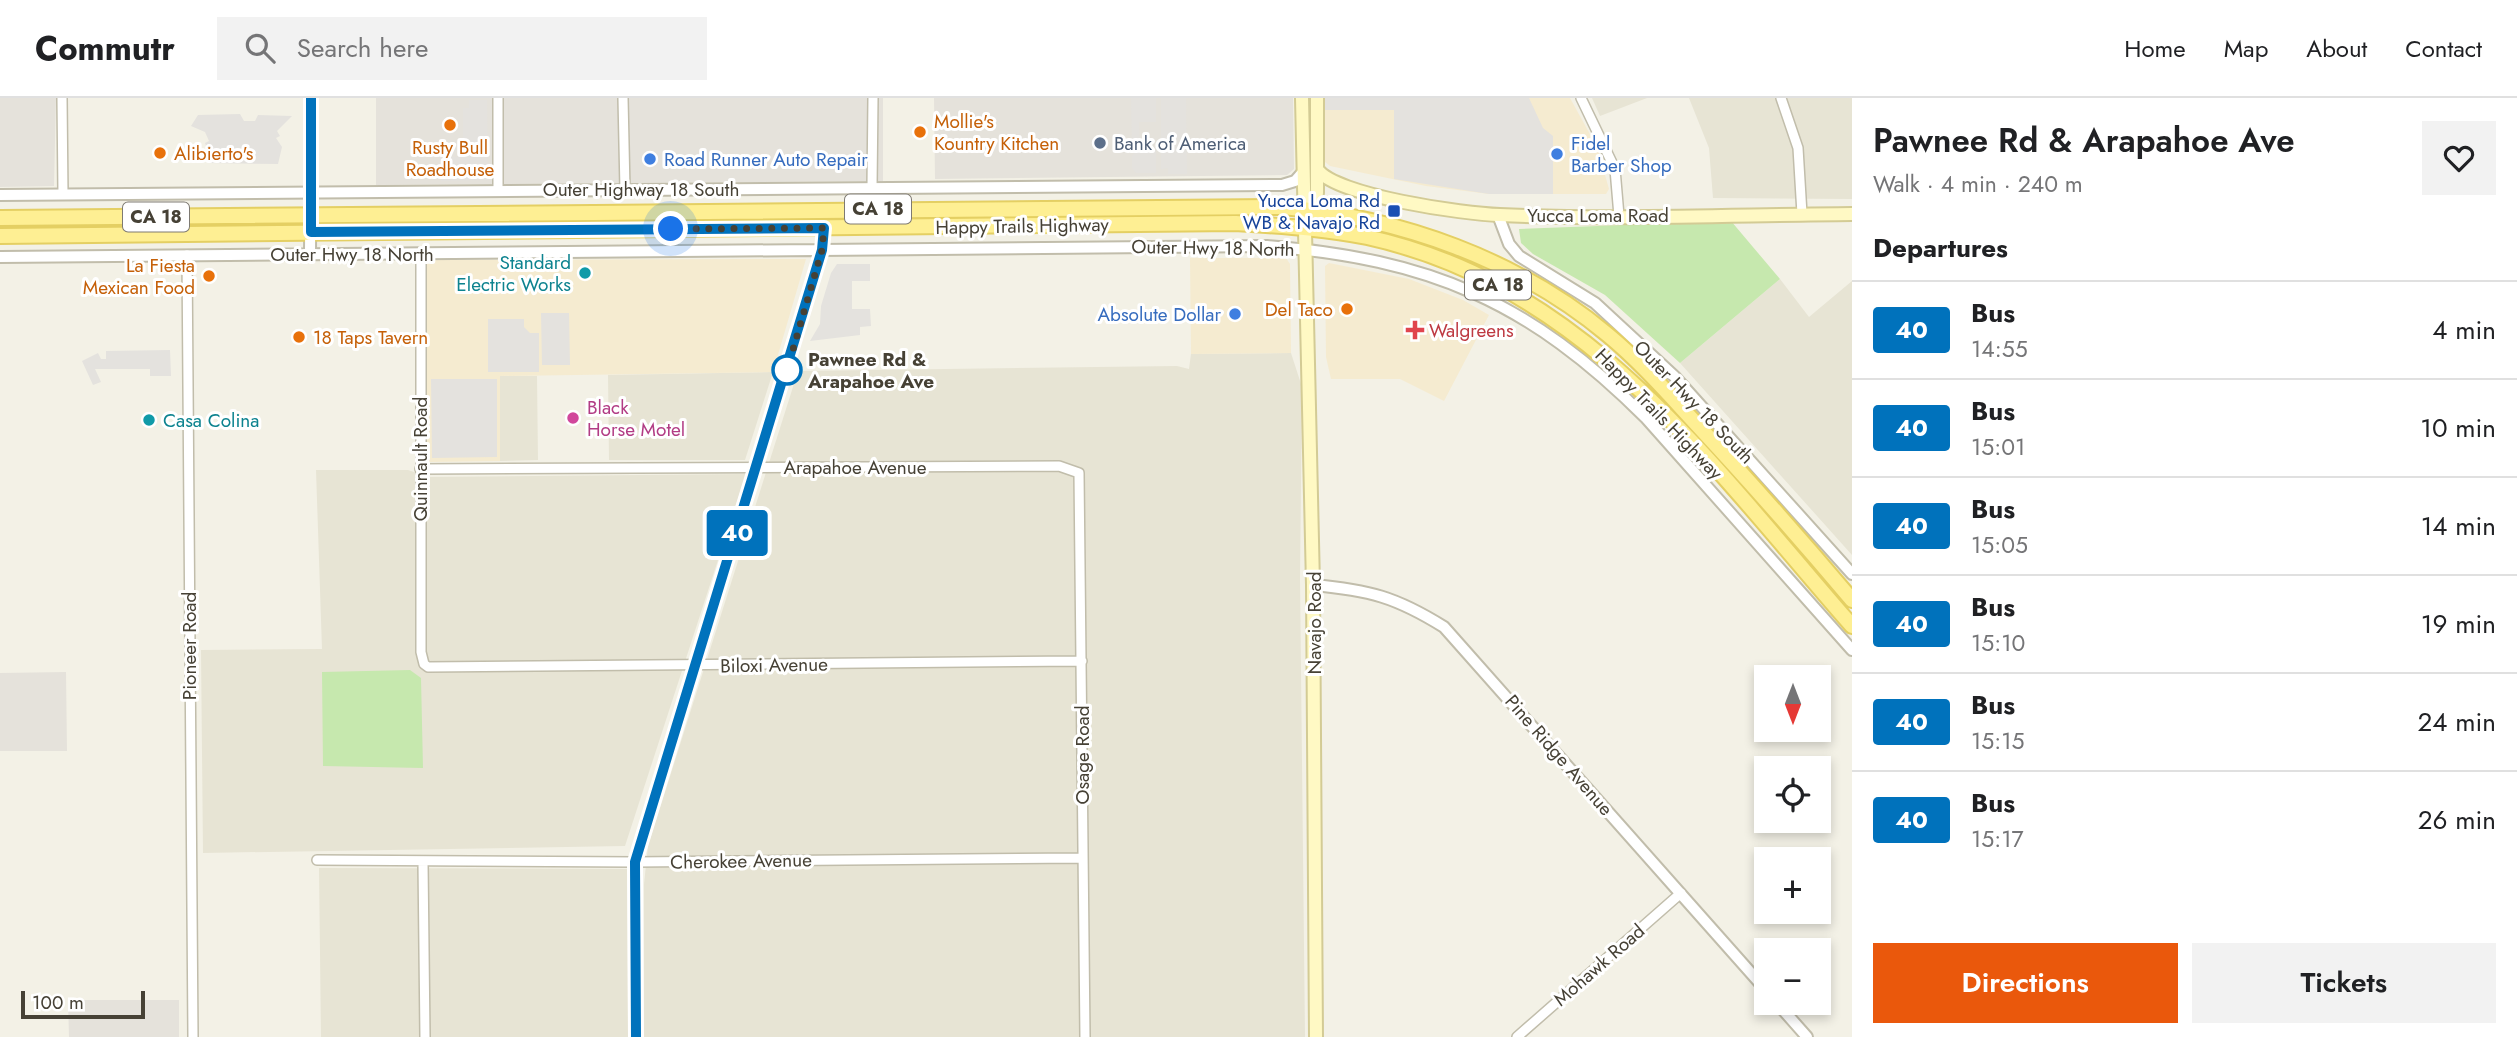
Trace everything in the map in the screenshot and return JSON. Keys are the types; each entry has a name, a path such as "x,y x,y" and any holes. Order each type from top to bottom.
{"main road":[{"name":"Navajo Road","path":"1302,98 1303,193 1307,209 1308,250 1313,585 1316,1037"},
{"path":"1307,209 1317,193 1317,98"},
{"path":"1317,169 1322,176 1347,188"},
{"path":"1317,193 1347,188"},
{"name":"Yucca Loma Road","path":"1347,188 1436,207 1498,215 1852,214"},
{"path":"727,228 740,222 815,220 825,209"},
{"name":"Happy Trails Highway","path":"0,218 825,209 1307,209 1383,223 1487,259 1541,289 1606,333 1671,395 1768,501 1852,600"},
{"path":"824,228 835,218 913,216 932,209"},
{"name":"Happy Trails Highway","path":"0,236 1236,223 1307,227 1399,246 1465,270 1522,298 1591,345 1622,371 1682,433 1852,626"}],"street":[{"path":"62,98 63,194"},
{"path":"310,254 311,98"},
{"path":"498,98 498,190"},
{"path":"623,98 625,190"},
{"path":"872,187 873,98"},
{"path":"1581,98 1615,169 1619,216"},
{"path":"1781,98 1798,148 1802,215"},
{"path":"1282,185 1295,181 1303,172"},
{"path":"1282,185 1303,193"},
{"name":"Outer Highway 18 South","path":"0,195 1282,185"},
{"path":"825,188 825,209"},
{"name":"Outer Hwy 18 South","path":"1498,215 1509,244 1519,256 1595,303 1675,377 1852,574"},
{"path":"636,1037 635,862 758,468 822,250 824,228"},
{"name":"Outer Hwy 18 North","path":"0,257 1222,246 1308,250 1393,263 1449,281 1511,311 1576,354 1646,418 1852,650"},
{"name":"Quinnault Road","path":"421,253 421,652 424,664"},
{"name":"Pioneer Road","path":"187,255 193,1037"},
{"name":"Arapahoe Avenue","path":"420,469 1059,466 1079,473"},
{"name":"Osage Road","path":"1079,473 1085,1037"},
{"name":"Pine Ridge Avenue","path":"1313,585 1365,590 1409,605 1444,627 1754,976"},
{"name":"Biloxi Avenue","path":"424,664 433,668 1082,661"},
{"name":"Cherokee Avenue","path":"317,860 635,862 1082,858"},
{"path":"423,862 425,1037"},
{"name":"Mohawk Road","path":"1517,1037 1681,893"},
{"path":"1788,1015 1807,1037"}],"shaded area":[{"path":"0,98 56,98 54,186 0,187"},
{"path":"376,98 494,98 494,184 376,185"},
{"path":"503,98 883,98 883,181 503,184"},
{"path":"934,98 1293,98 1294,169 1287,175 935,179"},
{"path":"1131,98 1156,98 1156,122 1139,122 1140,150 1156,150 1156,173 1136,173 1132,168 1132,156 1136,151 1132,150"},
{"path":"1161,98 1186,98 1187,174 1168,174 1168,168 1161,169"},
{"path":"1325,98 1570,98 1597,147 1609,189 1606,194 1489,194 1426,186 1330,166 1325,162"},
{"path":"1325,98 1529,98 1543,128 1553,136 1553,194 1489,194 1394,179 1394,110 1325,110"},
{"path":"1592,98 1647,98 1600,116"},
{"path":"1689,98 1852,98 1852,199 1713,198 1709,148"},
{"path":"469,100 487,100 488,180 441,181 440,157 463,157 463,108 469,108"},
{"path":"240,114 244,121 255,121 258,115 292,116 277,131 280,136 276,138 282,147 278,164 208,163 211,158 205,143 209,141 205,132 191,126 198,115"},
{"path":"1190,258 1286,258 1290,264 1291,353 1191,354"},
{"path":"806,259 773,372 500,376 500,461 426,462 425,260"},
{"path":"1329,263 1409,279 1463,300 1489,315 1444,401 1400,379 1331,379 1326,357 1325,266"},
{"path":"837,264 870,264 870,281 852,281 852,309 870,309 871,326 860,327 860,335 810,341 820,324 821,306 831,273"},
{"path":"1780,279 1809,317 1852,281 1852,555 1680,363"},
{"path":"541,313 569,313 570,365 542,365"},
{"path":"488,319 524,319 524,327 530,333 539,333 539,372 488,372"},
{"path":"170,350 171,376 150,376 150,369 95,369 101,382 93,385 82,361 98,353 101,359 106,359 106,351"},
{"path":"1291,353 1302,387 1300,579 1305,1037 644,1037 644,884 648,846 798,371 1177,366 1189,369 1191,354"},
{"path":"773,372 745,460 609,460 608,375"},
{"path":"500,376 537,376 538,460 500,461"},
{"path":"431,379 497,379 497,457 432,458"},
{"path":"316,470 408,470 429,477 746,474 625,846 203,853 201,650 322,649"},
{"path":"66,672 67,751 0,751 0,673"},
{"path":"319,868 627,869 628,1037 321,1037"},
{"path":"68,1000 179,1000 179,1037 69,1037"}],"green space":[{"path":"1731,221 1780,279 1680,363 1605,295 1533,254 1521,243 1519,229"},
{"path":"410,670 421,678 423,768 323,766 322,672"}],"bus line":[{"name":"40","path":"311,98 311,232 824,228 822,250 758,468 649,808 635,862 636,1037"}],"place":[{"name":"Rusty Bull Roadhouse","path":"450,125"},
{"name":"Mollie's Kountry Kitchen","path":"920,132"},
{"name":"Bank of America","path":"1100,143"},
{"name":"Alibierto's","path":"160,153"},
{"name":"Fidel Barber Shop","path":"1557,154"},
{"name":"Road Runner Auto Repair","path":"650,159"},
{"name":"Yucca Loma Rd WB & Navajo Rd","path":"1394,211"},
{"name":"Standard Electric Works","path":"585,273"},
{"name":"La Fiesta Mexican Food","path":"209,276"},
{"name":"Del Taco","path":"1347,309"},
{"name":"Absolute Dollar","path":"1235,314"},
{"name":"Walgreens","path":"1415,330"},
{"name":"18 Taps Tavern","path":"299,337"},
{"name":"Pawnee Rd & Arapahoe Ave","path":"787,370"},
{"name":"Black Horse Motel","path":"573,418"},
{"name":"Casa Colina","path":"149,420"}],"route":[{"path":"671,229 824,228 822,250 787,370"}]}
